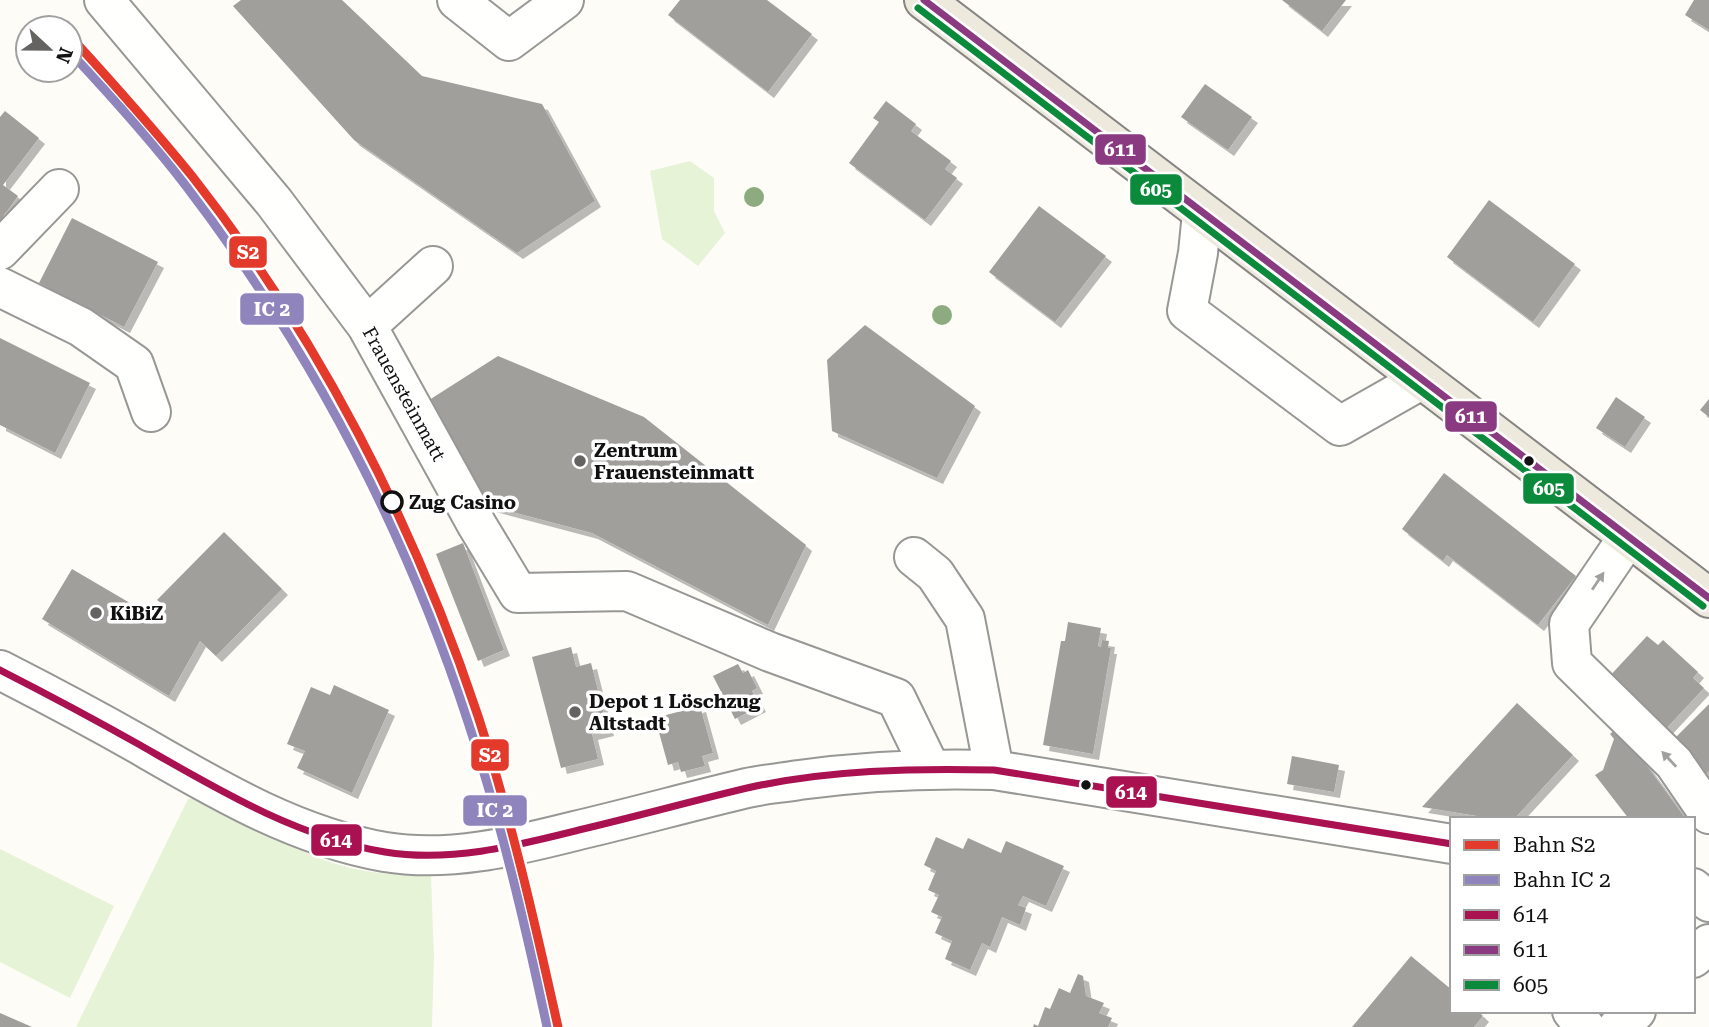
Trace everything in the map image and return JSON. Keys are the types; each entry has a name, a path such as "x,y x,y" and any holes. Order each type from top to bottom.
{"main road":[{"path":"924,0 1709,598"}],"street":[{"name":"Frauensteinmatt","path":"104,0 274,202 367,326 477,525 518,593 627,591 771,652 896,698 930,768"},
{"path":"457,0 509,41 564,0"},
{"path":"0,250 59,189"},
{"path":"1202,213 1187,311 1340,426 1421,380"},
{"path":"367,326 433,265"},
{"path":"0,286 80,327 134,364 151,412"},
{"path":"1628,537 1569,624 1572,663 1674,763 1709,814"},
{"path":"914,557 935,574 965,619 994,770"},
{"path":"0,670 82,712 240,802 334,840 387,852 438,855 484,851 561,835 750,787 849,773 930,768 994,770 1450,844"},
{"path":"1695,890 1709,902"},
{"path":"1695,956 1709,944"},
{"path":"1618,1027 1634,1013"}],"green space":[{"path":"690,161 714,178 714,211 725,233 698,266 662,239 650,171"},
{"path":"198,797 273,837 332,863 374,872 431,876 434,958 432,1027 76,1027 188,799"},
{"path":"0,849 114,906 70,998 0,962"}],"building":[{"path":"241,0 342,0 422,76 542,104 595,201 517,253 354,140 233,6"},
{"path":"680,0 767,0 812,34 768,92 668,15"},
{"path":"1282,0 1346,0 1322,31"},
{"path":"1694,0 1709,0 1709,30 1685,15"},
{"path":"1205,84 1252,117 1228,150 1181,117"},
{"path":"886,101 916,124 911,131 951,161 945,169 957,178 925,220 849,163 879,122 873,118"},
{"path":"5,111 39,138 3,185 18,196 0,221 0,117"},
{"path":"1489,200 1575,264 1533,322 1447,257"},
{"path":"1039,206 1106,256 1055,322 989,272"},
{"path":"72,218 158,262 124,327 39,283"},
{"path":"865,325 975,406 937,478 832,431 827,360"},
{"path":"0,338 90,383 55,453 0,425"},
{"name":"Zentrum Frauensteinmatt","path":"498,356 644,417 806,545 768,625 592,533 486,505 426,402"},
{"path":"1616,397 1645,417 1625,447 1596,428"},
{"path":"1709,399 1709,417 1700,410"},
{"path":"1444,473 1576,576 1538,625 1447,555 1443,561 1402,529"},
{"name":"KiBiZ","path":"224,532 282,589 216,656 200,641 169,696 42,619 72,569 159,620 166,607 157,600"},
{"path":"463,543 504,650 478,661 436,554"},
{"path":"1068,622 1101,628 1098,646 1101,647 1102,640 1109,641 1108,648 1111,648 1093,754 1043,745 1061,641 1065,641"},
{"path":"1647,636 1658,645 1663,640 1698,672 1693,678 1704,688 1662,733 1606,680"},
{"name":"Depot 1 Löschzug Altstadt","path":"571,647 576,667 591,663 608,730 592,734 598,759 561,768 532,657"},
{"path":"738,664 743,673 748,670 757,688 752,691 760,706 735,719 713,676"},
{"path":"334,685 389,710 352,793 297,768 305,751 287,744 311,687 330,695"},
{"path":"1517,703 1573,755 1516,817 1484,817 1422,807"},
{"path":"1709,704 1709,771 1705,775 1671,742"},
{"path":"700,706 713,753 702,756 705,766 681,772 678,762 668,765 655,718"},
{"path":"1617,728 1628,740 1685,817 1627,817 1595,775 1603,770 1614,739 1610,734"},
{"path":"1292,756 1339,765 1334,792 1287,784"},
{"path":"936,837 963,849 968,838 1001,853 1006,841 1064,866 1046,906 1023,896 1018,905 1026,908 1020,925 1002,917 990,947 982,943 970,970 945,959 952,941 935,933 942,917 931,912 939,895 928,890 936,871 924,865"},
{"path":"1411,956 1450,988 1450,1013 1480,1013 1483,1016 1474,1027 1352,1027"},
{"path":"1078,974 1083,976 1086,996 1104,1003 1099,1013 1112,1018 1108,1027 1033,1027 1034,1024 1038,1026 1045,1007 1050,1009 1059,988 1070,993"},
{"path":"0,1013 32,1027 0,1027"}],"rail line":[{"name":"S2","path":"84,52 192,176 238,237 321,366 393,503 453,644 490,754 512,832 558,1027"}],"transit line":[{"name":"611","path":"924,0 1709,598"},
{"name":"605","path":"918,8 1703,606"},
{"path":"84,67 158,151 231,247 313,375 384,510 443,650 480,760 512,873 547,1027"},
{"name":"614","path":"0,670 198,778 289,823 352,845 410,855 485,851 777,782 839,774 932,769 994,770 1450,844"}],"place":[{"name":"Zentrum Frauensteinmatt","path":"580,461"},
{"name":"Zug Casino","path":"392,502"},
{"name":"KiBiZ","path":"96,613"},
{"name":"Depot 1 Löschzug Altstadt","path":"575,712"}]}
